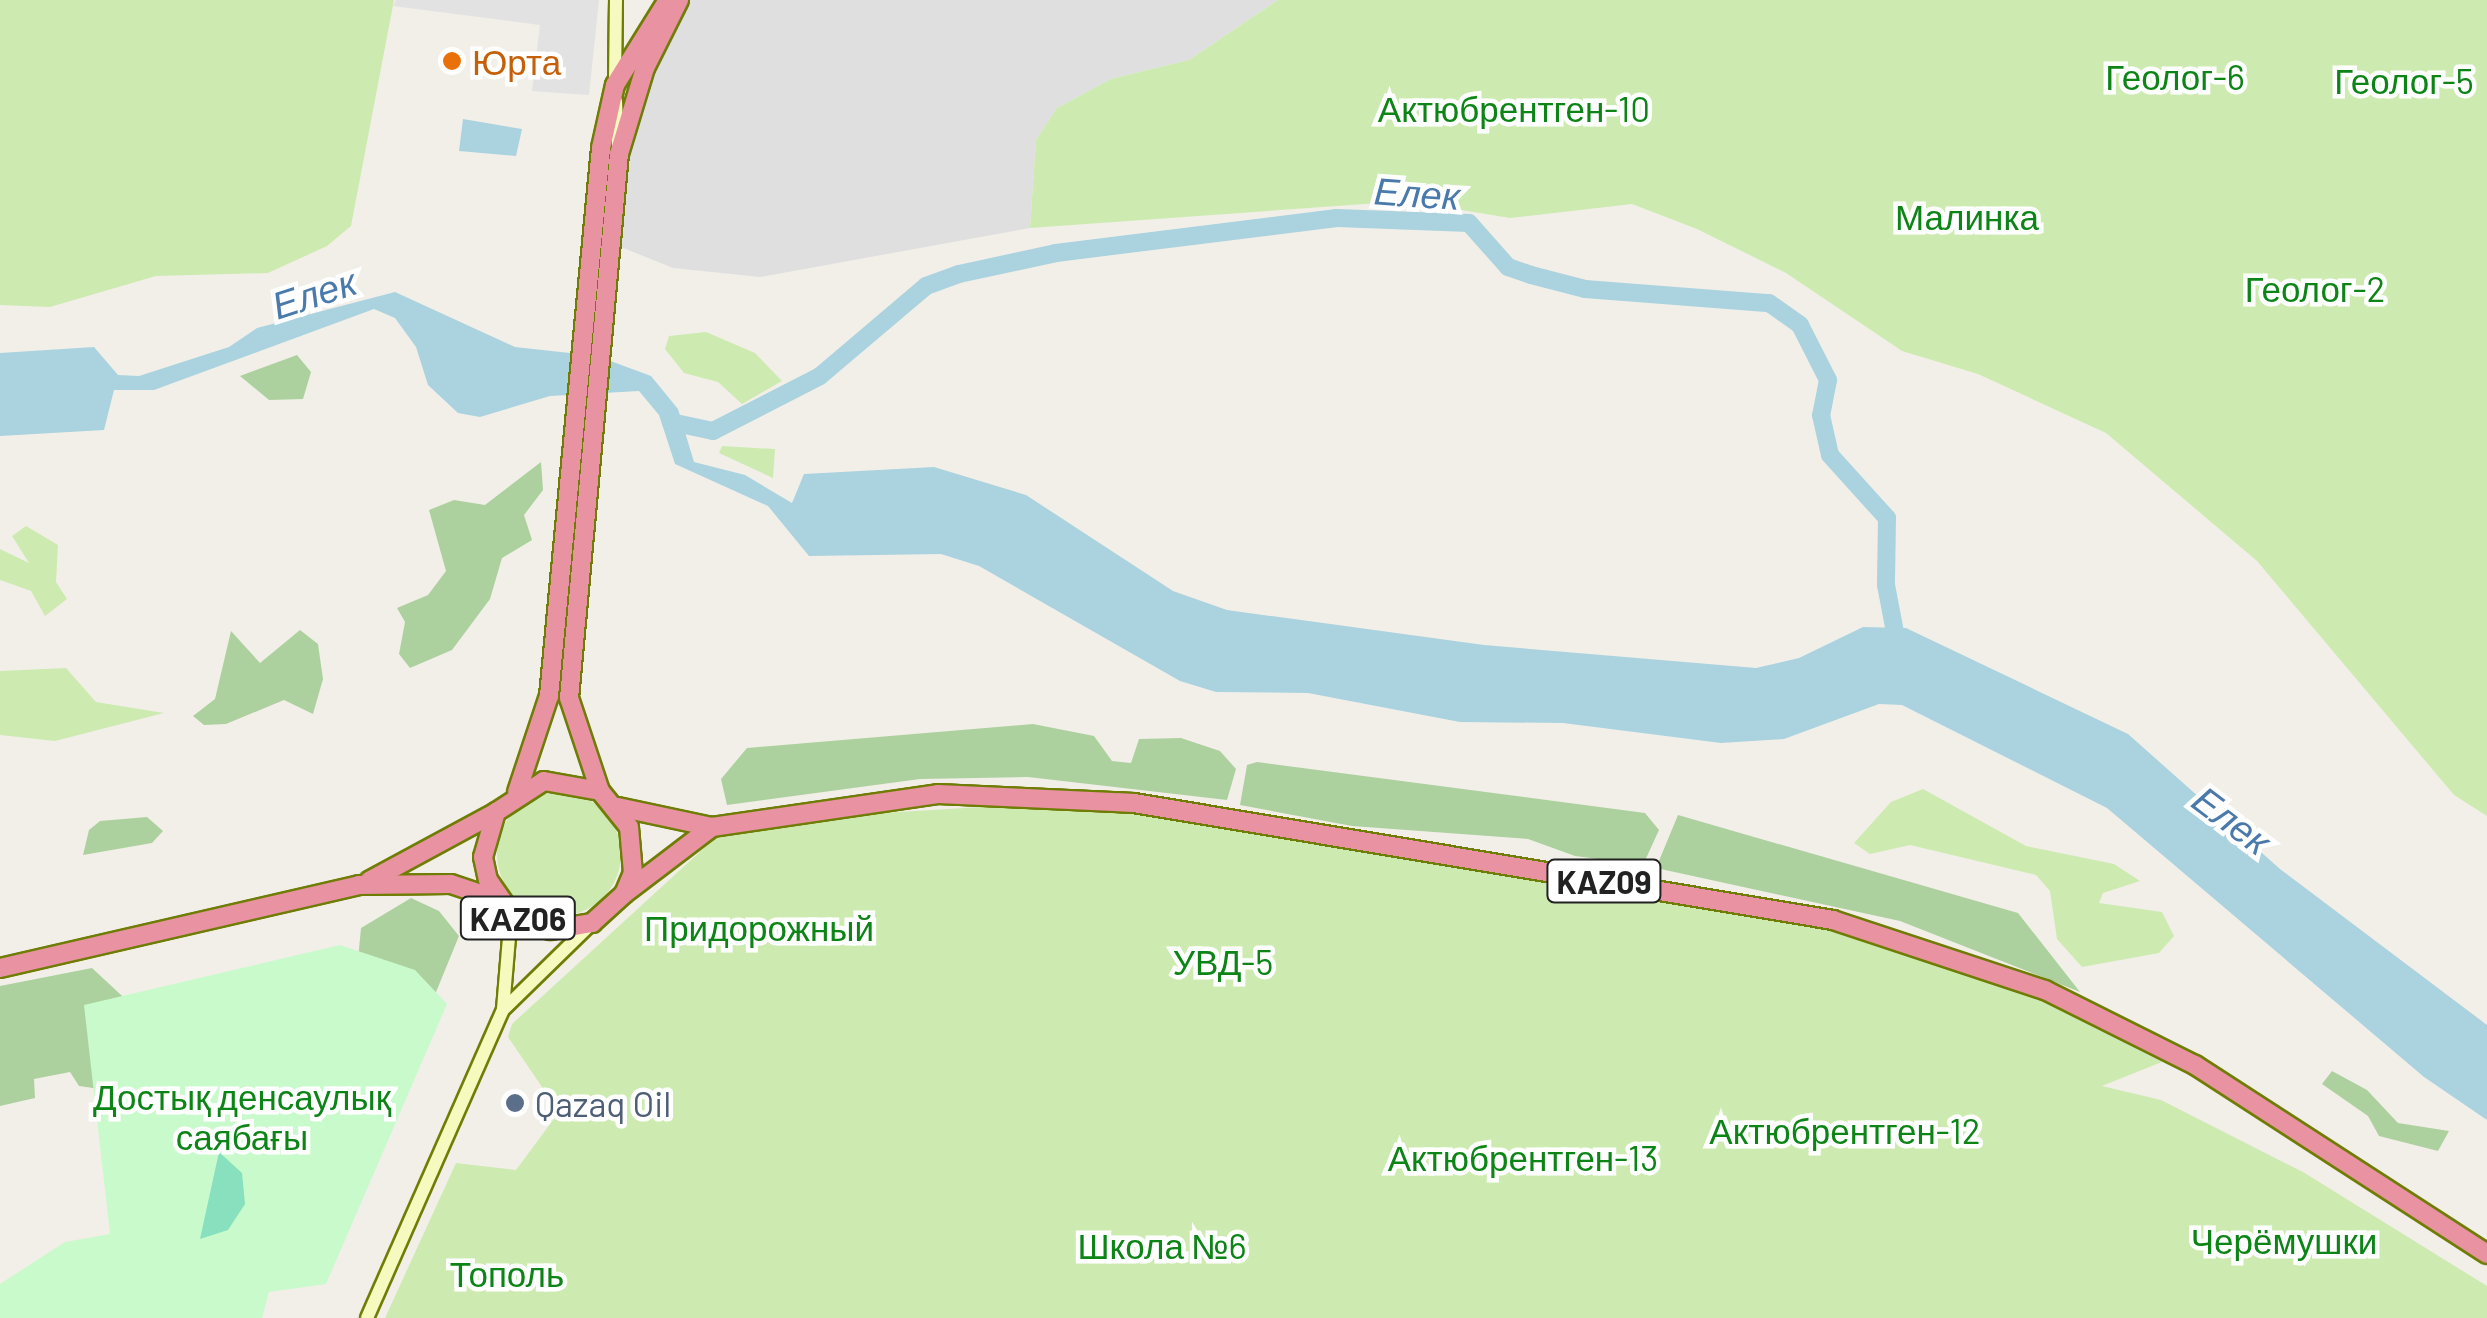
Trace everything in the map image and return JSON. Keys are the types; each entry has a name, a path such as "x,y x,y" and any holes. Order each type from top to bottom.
{"highway":[{"name":"KАZ06","path":"359,885 496,812 517,792 549,696 570,571 615,85 668,0"},
{"name":"KАZ06","path":"598,273 619,154 645,68 678,0"},
{"name":"KАZ06","path":"0,968 359,885 438,883 505,907 550,930 592,923 624,894 634,850 618,807 600,791 568,698 570,571"},
{"path":"517,792 544,780 600,791"},
{"name":"KAZ09","path":"618,807 712,827 828,805 1028,793 1134,802 1833,920 2045,990 2195,1065 2487,1254"},
{"name":"KАZ06","path":"496,812 484,857 505,907"},
{"name":"KAZ09","path":"624,894 712,827"}],"main road":[{"path":"616,0 619,154"},
{"path":"504,1010 505,907"},
{"path":"367,1318 504,1010 592,923"}],"shaded area":[{"path":"396,0 599,0 589,95 532,91 540,25 393,6"},
{"path":"682,0 1278,0 1189,60 1111,79 1057,108 1036,140 1030,228 760,277 673,268 621,247 632,121"}],"green space":[{"path":"0,0 394,0 351,226 327,246 268,273 156,276 50,307 0,305"},
{"path":"1278,0 2487,0 2487,816 2454,795 2257,561 2106,433 1978,374 1902,351 1786,273 1697,229 1632,204 1510,218 1407,201 1030,228 1036,140 1057,108 1111,79 1189,60"},
{"path":"706,332 755,353 782,381 742,404 718,382 684,373 665,349 669,336"},
{"path":"297,355 311,372 303,399 269,400 240,376"},
{"path":"722,446 775,449 773,478 719,453"},
{"path":"541,462 543,490 524,515 532,540 502,558 490,599 452,650 410,668 399,654 405,622 397,608 428,595 446,571 429,510 454,500 485,505"},
{"path":"26,526 58,545 56,582 67,599 45,616 31,591 0,580 0,549 29,563 12,536"},
{"path":"300,630 318,644 323,679 313,714 284,700 226,724 204,725 193,716 215,699 231,631 260,663"},
{"path":"66,668 96,702 164,713 55,741 0,735 0,671"},
{"path":"1033,724 1094,736 1112,761 1131,763 1139,739 1181,738 1220,751 1236,769 1227,800 1028,777 920,779 727,805 721,779 747,748"},
{"path":"1257,762 1645,813 1659,830 1643,865 1575,856 1528,839 1352,826 1240,805 1247,765"},
{"path":"1923,789 2026,846 2114,864 2140,881 2103,893 2099,903 2162,912 2174,936 2159,953 2082,967 2057,939 2050,891 2036,875 1910,845 1870,854 1854,843 1891,802"},
{"path":"559,792 583,797 603,810 616,830 621,854 616,878 603,898 583,911 559,916 535,911 515,898 502,878 497,854 502,830 515,810 535,797"},
{"path":"1032,804 1136,813 1827,930 1911,954 2039,1000 2162,1062 2102,1086 2161,1100 2303,1172 2487,1286 2487,1318 385,1318 456,1163 516,1170 559,1112 508,1037 512,1024 715,838 832,816"},
{"path":"1678,815 2018,913 2080,992 1900,921 1656,868"},
{"path":"147,817 163,831 152,843 83,855 89,830 100,821"},
{"path":"411,898 439,911 459,936 434,997 100,1089 79,1086 70,1072 34,1079 35,1098 0,1106 0,986 92,968 134,1007 357,970 361,928"},
{"name":"Достық денсаулық саябағы","path":"340,945 415,970 447,1004 326,1284 269,1292 262,1318 0,1318 0,1284 65,1242 110,1234 84,1005"},
{"path":"2332,1071 2367,1090 2398,1123 2449,1131 2438,1151 2379,1136 2368,1116 2322,1084"},
{"path":"219,1152 242,1173 245,1204 228,1230 200,1239"}],"water":[{"path":"463,119 522,129 516,156 459,151"},
{"path":"395,292 515,347 597,356 651,376 678,409 694,462 745,475 792,503 804,474 934,467 1026,495 1173,591 1227,610 1484,645 1756,668 1799,658 1863,627 1906,628 2128,734 2280,869 2487,1025 2487,1120 2424,1077 2107,808 1902,705 1879,704 1784,739 1721,743 1563,723 1460,722 1308,693 1216,692 1180,681 979,566 941,554 809,556 768,506 675,464 659,415 639,391 550,396 480,417 458,413 428,385 416,347 395,318 374,309 154,390 114,390 104,430 0,436 0,353 94,347 118,375 139,376 229,347 257,328"}],"waterway":[{"name":"Елек","path":"671,422 713,431 820,376 926,286 959,274 1056,253 1337,218 1469,223 1508,267 1531,275 1585,289 1769,303 1800,325 1828,380 1821,415 1830,455 1887,518 1886,585 1898,648"}],"place":[{"name":"Юрта","path":"452,61"},
{"name":"Qazaq Oil","path":"515,1103"}],"park label":[{"name":"Геолог-6","path":"2175,76"},
{"name":"Геолог-5","path":"2404,80"},
{"name":"Актюбрентген-10","path":"1514,108"},
{"name":"Малинка","path":"1967,216"},
{"name":"Геолог-2","path":"2315,288"},
{"name":"Придорожный","path":"759,927"},
{"name":"УВД-5","path":"1223,961"},
{"name":"Актюбрентген-12","path":"1845,1130"},
{"name":"Актюбрентген-13","path":"1523,1157"},
{"name":"Черёмушки","path":"2284,1240"},
{"name":"Школа №6","path":"1162,1245"},
{"name":"Тополь","path":"507,1273"}]}
